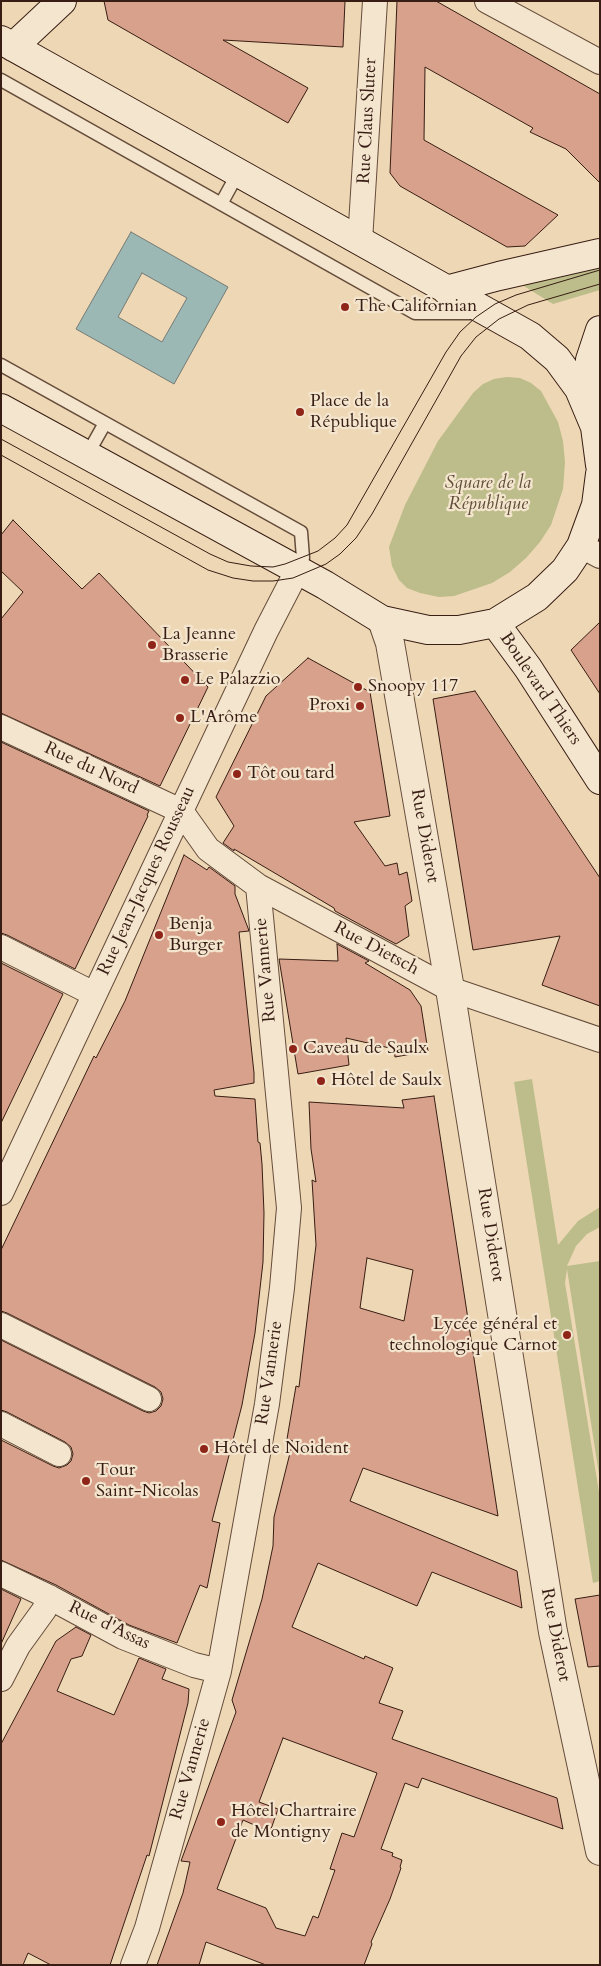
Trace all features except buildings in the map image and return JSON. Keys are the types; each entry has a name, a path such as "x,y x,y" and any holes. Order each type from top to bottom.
{"main road":[{"path":"62,1 7,44 530,336 557,359 579,389 595,427"},
{"path":"446,290 600,253"},
{"path":"600,330 590,360 600,465"},
{"path":"1,408 325,586 382,620 428,630 459,630 495,623 537,597 565,570 590,551 600,474"},
{"name":"Rue Diderot","path":"382,620 390,642 450,989 553,1632 600,1851"},
{"name":"Boulevard Thiers","path":"495,623 528,668 600,780"}],"street":[{"name":"Rue Claus Sluter","path":"360,241 375,1"},
{"path":"487,1 600,62"},
{"name":"Rue Jean-Jacques Rousseau","path":"1,1193 180,811 270,622 297,571"},
{"name":"Rue du Nord","path":"1,727 180,811"},
{"name":"Rue Dietsch","path":"180,811 208,849 258,886 450,989 600,1040"},
{"name":"Rue Vannerie","path":"133,1965 148,1928 219,1671 267,1404 282,1288 289,1208 258,886"},
{"path":"1,947 94,994"},
{"path":"1,1325 149,1399"},
{"path":"1,1424 59,1454"},
{"name":"Rue d'Assas","path":"1,1574 123,1636 194,1664 219,1671"},
{"path":"1,1678 18,1646 44,1610 49,1597"}],"lane":[{"path":"1,80 415,313 489,313"},
{"path":"221,204 238,172"},
{"path":"1,364 301,532 303,558 297,571"},
{"path":"87,455 106,423"}],"green space":[{"path":"600,262 600,290 553,304 519,283"},
{"name":"Square de la République","path":"520,378 531,383 541,391 558,422 563,441 565,462 563,489 551,525 526,558 510,572 492,583 454,596 439,597 407,588 399,580 392,566 389,547 405,505 438,441 473,393 483,384 494,379"},
{"path":"532,1079 558,1245 578,1221 600,1207 600,1227 587,1234 576,1246 567,1266 600,1261 600,1481 567,1269 565,1283 600,1498 600,1581 593,1583 514,1082"}],"water":[{"path":"131,232 228,287 174,384 76,329","holes":["142,273 187,298 162,342 118,317"]}],"tram line":[{"path":"1,439 210,554 228,562 273,567 285,564 318,551 335,538 347,525 446,352 460,332 476,317 495,304 516,295 600,270"},
{"path":"1,455 208,570 233,578 253,581 293,578 326,564 340,554 356,538 372,514 461,356 476,337 499,319 528,305 600,284"}],"place":[{"name":"The Californian","path":"345,307"},
{"name":"Place de la République","path":"300,412"},
{"name":"La Jeanne Brasserie","path":"152,645"},
{"name":"Le Palazzio","path":"185,680"},
{"name":"Snoopy 117","path":"358,687"},
{"name":"Proxi","path":"360,706"},
{"name":"L'Arôme","path":"180,718"},
{"name":"Tôt ou tard","path":"237,774"},
{"name":"Benja Burger","path":"159,935"},
{"name":"Caveau de Saulx","path":"293,1049"},
{"name":"Hôtel de Saulx","path":"321,1081"},
{"name":"Lycée général et technologique Carnot","path":"567,1335"},
{"name":"Hôtel de Noident","path":"204,1449"},
{"name":"Tour Saint-Nicolas","path":"86,1481"},
{"name":"Hôtel Chartraire de Montigny","path":"221,1822"}]}
